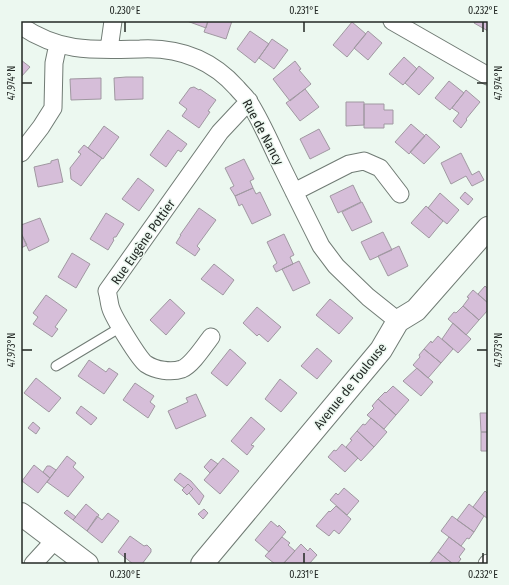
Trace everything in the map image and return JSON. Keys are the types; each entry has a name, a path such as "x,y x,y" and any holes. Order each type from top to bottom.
{"street":[{"path":"109,50 113,21"},
{"path":"392,21 488,76"},
{"name":"Rue de Nancy","path":"21,26 31,33 58,44 83,50 156,48 174,50 192,56 220,71 248,101 321,246 336,266 372,300 398,320"},
{"path":"21,152 41,127 53,108 54,63 58,44"},
{"name":"Rue Eugène Pottier","path":"211,337 197,356 182,368 165,370 154,368 144,363 133,347 111,310 108,291 220,132 248,101"},
{"path":"294,192 349,164 364,161 380,168 400,194"},
{"path":"398,320 416,310 488,228"},
{"name":"Avenue de Toulouse","path":"210,559 381,350 398,320"},
{"path":"21,514 87,564"},
{"path":"33,564 55,540"}],"lane":[{"path":"56,366 122,328"}],"building":[{"path":"187,21 208,21 206,28"},
{"path":"208,21 232,21 226,39 204,32"},
{"path":"475,21 488,21 488,31 474,23"},
{"path":"352,22 366,34 347,57 333,45"},
{"path":"250,31 269,44 255,63 237,49"},
{"path":"368,31 382,43 368,60 354,48"},
{"path":"272,39 288,50 274,69 259,58"},
{"path":"404,57 417,69 403,85 389,74"},
{"path":"21,60 30,67 21,77"},
{"path":"295,61 301,69 299,70 311,84 290,101 273,79"},
{"path":"419,66 434,78 419,95 405,83"},
{"path":"143,77 143,99 115,100 114,78"},
{"path":"101,78 101,99 71,100 70,79"},
{"path":"449,81 464,93 450,110 435,98"},
{"path":"194,87 199,90 200,89 216,100 199,128 182,116 187,109 179,103 190,88"},
{"path":"305,89 319,107 300,121 286,103"},
{"path":"466,90 480,102 466,119 467,120 461,128 453,121 459,113 452,108"},
{"path":"346,102 364,102 364,125 346,126"},
{"path":"364,104 384,104 384,110 393,110 393,124 384,124 384,128 364,128"},
{"path":"411,124 425,136 409,154 395,142"},
{"path":"104,126 119,137 103,159 88,148"},
{"path":"319,129 330,149 310,159 300,139"},
{"path":"168,130 187,144 181,152 178,150 166,167 150,155"},
{"path":"426,134 440,147 424,164 410,152"},
{"path":"84,145 102,158 81,186 71,179 70,168 81,154 78,152"},
{"path":"461,153 472,175 479,171 484,180 472,186 466,176 451,184 441,163"},
{"path":"58,159 63,182 38,187 34,167 51,163 51,161"},
{"path":"244,159 254,179 250,181 253,188 235,196 230,188 234,186 225,168"},
{"path":"138,178 154,190 139,211 122,199"},
{"path":"353,185 361,202 338,213 330,196"},
{"path":"253,188 256,194 260,192 271,215 252,224 242,204 239,206 235,196"},
{"path":"465,192 473,199 468,205 460,198"},
{"path":"440,193 459,210 447,224 428,208"},
{"path":"362,202 372,222 352,231 342,212"},
{"path":"426,206 443,221 429,238 411,223"},
{"path":"199,208 216,220 197,246 200,249 195,256 176,243"},
{"path":"106,213 124,224 116,237 114,237 114,240 108,250 90,239"},
{"path":"40,218 49,240 48,242 29,251 21,233 21,225"},
{"path":"383,232 392,250 370,260 361,242"},
{"path":"21,233 27,245 21,248"},
{"path":"284,234 294,255 290,257 293,264 276,272 273,266 277,263 267,242"},
{"path":"399,246 408,266 388,276 378,256"},
{"path":"72,253 90,264 76,288 58,277"},
{"path":"299,261 310,283 293,291 282,269"},
{"path":"214,264 234,280 223,295 201,279"},
{"path":"485,286 487,288 488,287 488,303 478,294"},
{"path":"473,290 488,303 488,310 479,320 463,306 469,298 467,297"},
{"path":"46,295 67,310 55,327 58,329 52,337 33,324 38,317 33,313"},
{"path":"170,299 185,313 166,335 150,320"},
{"path":"330,299 353,318 339,334 316,315"},
{"path":"463,306 479,320 466,335 448,319 454,312 456,313"},
{"path":"257,307 281,327 268,342 259,334 257,336 243,323"},
{"path":"453,323 471,339 458,353 442,339"},
{"path":"438,336 453,349 441,363 424,349"},
{"path":"317,348 332,361 317,379 301,366"},
{"path":"230,349 246,363 227,386 211,373"},
{"path":"424,349 441,363 428,378 413,365 420,357 419,355"},
{"path":"89,360 106,372 109,368 118,374 104,394 78,376"},
{"path":"417,368 433,382 421,396 403,381"},
{"path":"36,378 61,398 49,412 24,393"},
{"path":"280,379 297,393 281,412 265,399"},
{"path":"135,383 154,396 150,402 155,406 148,418 123,400"},
{"path":"393,386 409,400 396,415 378,399"},
{"path":"196,394 206,416 176,429 168,411 188,402 186,398"},
{"path":"378,399 396,415 384,429 367,415 374,408 372,406"},
{"path":"81,406 97,418 91,425 76,413"},
{"path":"480,413 488,413 488,432 481,432"},
{"path":"251,417 265,429 251,445 254,446 247,455 231,441"},
{"path":"371,418 387,432 374,447 357,431"},
{"path":"33,422 40,428 36,434 28,428"},
{"path":"357,431 374,447 361,461 346,447 352,440 350,439"},
{"path":"481,432 488,432 488,451 481,451"},
{"path":"342,444 358,458 345,472 328,457"},
{"path":"67,456 76,463 73,467 84,477 68,497 47,482"},
{"path":"223,458 239,471 220,494 204,480"},
{"path":"211,459 218,464 210,473 204,467"},
{"path":"34,465 50,478 38,493 22,481"},
{"path":"47,466 50,466 56,470 50,478 43,472"},
{"path":"180,473 191,481 204,496 199,505 189,493 193,489 188,484 184,488 174,480"},
{"path":"188,484 193,489 187,495 182,490"},
{"path":"344,488 359,501 347,515 330,500 336,493 338,495"},
{"path":"485,491 488,494 488,519 473,507"},
{"path":"86,504 99,515 87,531 73,520"},
{"path":"469,504 484,516 474,532 457,520"},
{"path":"336,506 351,519 339,534 334,530 329,536 316,526 329,511 330,512"},
{"path":"204,509 208,513 203,519 198,514"},
{"path":"67,510 76,517 73,520 64,513"},
{"path":"108,513 119,521 102,543 87,531 97,516 102,520"},
{"path":"452,516 474,532 461,546 441,531"},
{"path":"271,521 278,527 279,525 286,532 269,552 255,540"},
{"path":"130,536 144,546 147,545 151,549 151,552 142,564 133,564 118,552"},
{"path":"282,537 290,543 288,545 295,551 283,564 275,564 265,556"},
{"path":"449,537 465,549 459,557 461,559 457,564 453,564 438,552"},
{"path":"301,544 308,551 310,548 317,555 309,564 283,564"},
{"path":"438,552 453,564 429,564"}]}
